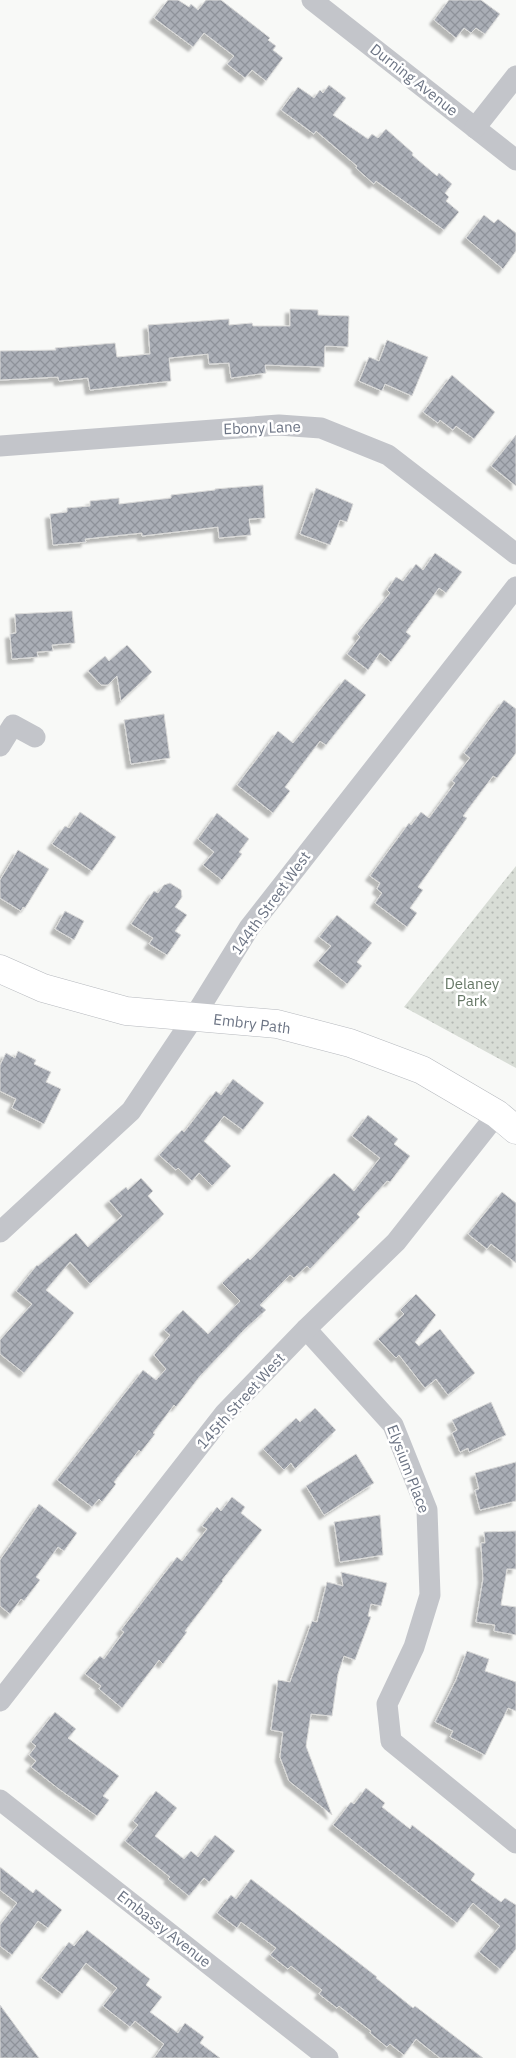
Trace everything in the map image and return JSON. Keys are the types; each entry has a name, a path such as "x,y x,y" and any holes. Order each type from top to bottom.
{"street":[{"name":"Durning Avenue","path":"312,0 516,160"},
{"path":"475,128 516,76"},
{"name":"Ebony Lane","path":"0,446 280,425 320,428 388,454 516,554"},
{"name":"144th Street West","path":"0,1232 131,1111 194,1017 249,928 516,587"},
{"path":"0,746 13,725 35,736"},
{"name":"Embry Path","path":"0,969 44,988 126,1011 276,1024 350,1043 422,1070 507,1122"},
{"name":"145th Street West","path":"0,1701 226,1413 306,1329 396,1242 507,1122"},
{"name":"Elysium Place","path":"306,1329 393,1425 427,1510 430,1595 414,1647 386,1704 391,1741 516,1843"},
{"name":"Embassy Avenue","path":"0,1800 328,2058"}],"green space":[{"name":"Delaney Park","path":"516,866 516,1068 404,1007"}],"building":[{"path":"168,0 178,0 189,7 191,4 198,10 206,0 221,0 270,38 268,40 276,46 273,50 283,58 266,81 252,70 245,78 227,64 234,56 204,33 193,47 154,18"},
{"path":"449,0 481,0 500,14 485,34 476,28 471,33 464,28 456,38 434,20"},
{"path":"329,85 346,98 333,115 368,139 372,134 378,138 386,129 437,176 439,173 452,184 445,193 449,197 446,201 459,212 444,230 376,181 374,184 356,168 357,166 316,131 314,134 281,110 298,87 314,98 320,90 323,93"},
{"path":"484,215 494,223 498,219 516,233 516,251 503,269 466,238"},
{"path":"290,309 318,310 318,315 349,316 348,347 325,346 324,367 265,365 266,373 231,378 229,363 209,364 208,354 169,358 171,381 90,390 88,378 59,381 58,377 0,380 0,351 56,350 55,348 115,343 117,357 150,354 148,325 229,319 229,325 252,323 253,326 290,326"},
{"path":"387,340 428,357 412,396 385,384 382,391 359,381 369,357 379,361"},
{"path":"452,375 495,412 474,439 456,426 453,430 440,420 438,423 423,412"},
{"path":"516,435 516,486 491,466"},
{"path":"263,485 265,518 249,519 251,535 219,538 218,527 142,536 142,533 85,539 86,542 53,545 50,514 67,512 67,508 90,506 90,501 119,498 119,504 171,498 171,495 215,489"},
{"path":"316,488 353,504 347,522 340,520 330,545 300,534"},
{"path":"435,553 462,572 446,593 439,588 406,632 411,636 391,662 380,653 368,670 347,654 360,637 357,634 390,593 387,590 396,577 403,581 416,564 423,570"},
{"path":"72,611 75,643 52,645 53,651 37,652 38,657 12,659 10,634 16,633 15,614"},
{"path":"127,645 152,672 121,701 117,676 108,685 101,685 88,671 105,656 109,661"},
{"path":"345,679 366,695 326,745 320,741 285,787 290,791 273,813 237,785 278,731 293,743"},
{"path":"504,700 516,709 516,753 497,778 493,776 463,816 467,818 418,887 423,890 410,908 417,913 407,927 375,903 382,893 377,889 380,883 370,876 409,823 411,825 421,812 429,818 455,783 452,781 470,758 464,753"},
{"path":"164,714 170,758 131,764 124,720"},
{"path":"80,812 116,837 92,871 52,844 65,826 69,828"},
{"path":"217,813 249,839 239,852 242,854 222,880 203,865 214,852 198,839"},
{"path":"18,850 49,869 25,908 23,907 21,911 0,898 0,880"},
{"path":"170,883 181,890 182,897 175,907 187,915 175,931 181,935 167,955 149,944 153,938 131,924 154,891 158,893 164,885"},
{"path":"65,911 84,921 74,940 55,929"},
{"path":"337,915 372,943 357,962 362,966 347,984 318,961 331,946 319,937"},
{"path":"18,1051 36,1060 34,1064 51,1072 46,1082 61,1089 44,1124 12,1108 16,1099 0,1091 0,1065 6,1053 15,1058"},
{"path":"233,1079 264,1103 243,1130 224,1116 204,1141 231,1166 212,1186 199,1173 192,1181 178,1168 176,1170 159,1155 182,1130 184,1132 216,1091 221,1095"},
{"path":"368,1115 398,1139 394,1144 410,1156 390,1182 387,1181 357,1214 360,1217 310,1269 307,1266 294,1278 290,1275 260,1305 266,1310 200,1376 176,1407 174,1405 141,1452 139,1450 114,1482 116,1484 102,1502 99,1499 92,1507 57,1480 143,1370 156,1380 166,1369 154,1355 170,1335 164,1330 183,1310 208,1334 240,1301 222,1283 248,1258 250,1260 334,1173 354,1191 380,1158 352,1136"},
{"path":"141,1178 153,1191 148,1196 164,1214 90,1284 70,1262 46,1290 74,1313 24,1373 0,1354 0,1340 32,1304 16,1291 37,1265 76,1233 88,1247 122,1216 109,1201 126,1187 128,1190"},
{"path":"502,1192 516,1203 516,1263 491,1244 487,1249 468,1234"},
{"path":"416,1294 436,1315 415,1342 419,1346 440,1329 475,1373 448,1395 436,1379 425,1388 399,1355 396,1358 378,1339 404,1314 400,1310"},
{"path":"491,1402 506,1435 469,1452 468,1448 460,1452 452,1433 457,1430 452,1420"},
{"path":"315,1408 336,1430 295,1469 291,1463 284,1470 263,1449 296,1418 300,1422"},
{"path":"356,1454 374,1483 324,1515 306,1486"},
{"path":"516,1462 516,1501 480,1510 475,1490 479,1489 475,1473"},
{"path":"232,1497 245,1507 241,1513 262,1530 222,1580 163,1664 159,1660 122,1708 99,1689 101,1686 85,1674 100,1656 104,1659 124,1632 121,1630 177,1557 182,1561 207,1529 202,1526 217,1507 221,1511"},
{"path":"39,1504 77,1533 64,1551 58,1547 36,1577 40,1580 24,1601 21,1599 10,1614 0,1606 0,1560"},
{"path":"380,1515 383,1555 340,1562 334,1522"},
{"path":"516,1531 516,1569 507,1569 501,1605 516,1607 516,1635 494,1631 495,1625 476,1622 483,1579 481,1543 485,1543 484,1532"},
{"path":"341,1572 387,1583 381,1606 371,1604 368,1616 371,1617 355,1660 344,1656 338,1674 332,1716 311,1714 306,1746 332,1815 289,1781 280,1757 283,1732 271,1730 278,1680 290,1682 312,1621 317,1622 327,1582 343,1586"},
{"path":"467,1651 489,1659 485,1671 516,1682 516,1711 508,1708 485,1755 450,1737 453,1731 435,1722 456,1680"},
{"path":"55,1712 76,1729 68,1738 119,1776 103,1796 109,1800 97,1816 31,1767 36,1761 29,1755 36,1746 31,1742"},
{"path":"366,1788 385,1803 382,1807 410,1829 412,1825 475,1874 471,1880 501,1902 505,1898 516,1905 516,1949 500,1969 479,1952 500,1926 473,1903 457,1923 333,1825 351,1802 354,1804"},
{"path":"156,1791 177,1808 155,1836 184,1859 191,1851 198,1857 215,1835 235,1851 209,1882 204,1878 189,1896 168,1879 170,1877 125,1841 138,1825 133,1821"},
{"path":"0,1867 33,1893 36,1889 62,1910 48,1928 38,1921 12,1955 0,1946 0,1925 17,1903 0,1890"},
{"path":"251,1879 377,1977 413,2008 415,2006 483,2058 440,2058 416,2039 404,2055 390,2044 387,2047 370,2033 371,2031 339,2006 337,2008 319,1994 322,1990 291,1966 288,1969 270,1955 276,1948 241,1922 237,1928 217,1913 231,1895 236,1899"},
{"path":"87,1930 150,1979 146,1985 162,1997 150,2012 178,2033 185,2023 204,2037 200,2043 220,2058 154,2058 164,2044 135,2021 130,2027 103,2006 117,1988 86,1963 62,1994 41,1978 69,1942 74,1946"},
{"path":"0,2005 39,2058 0,2058"}]}
